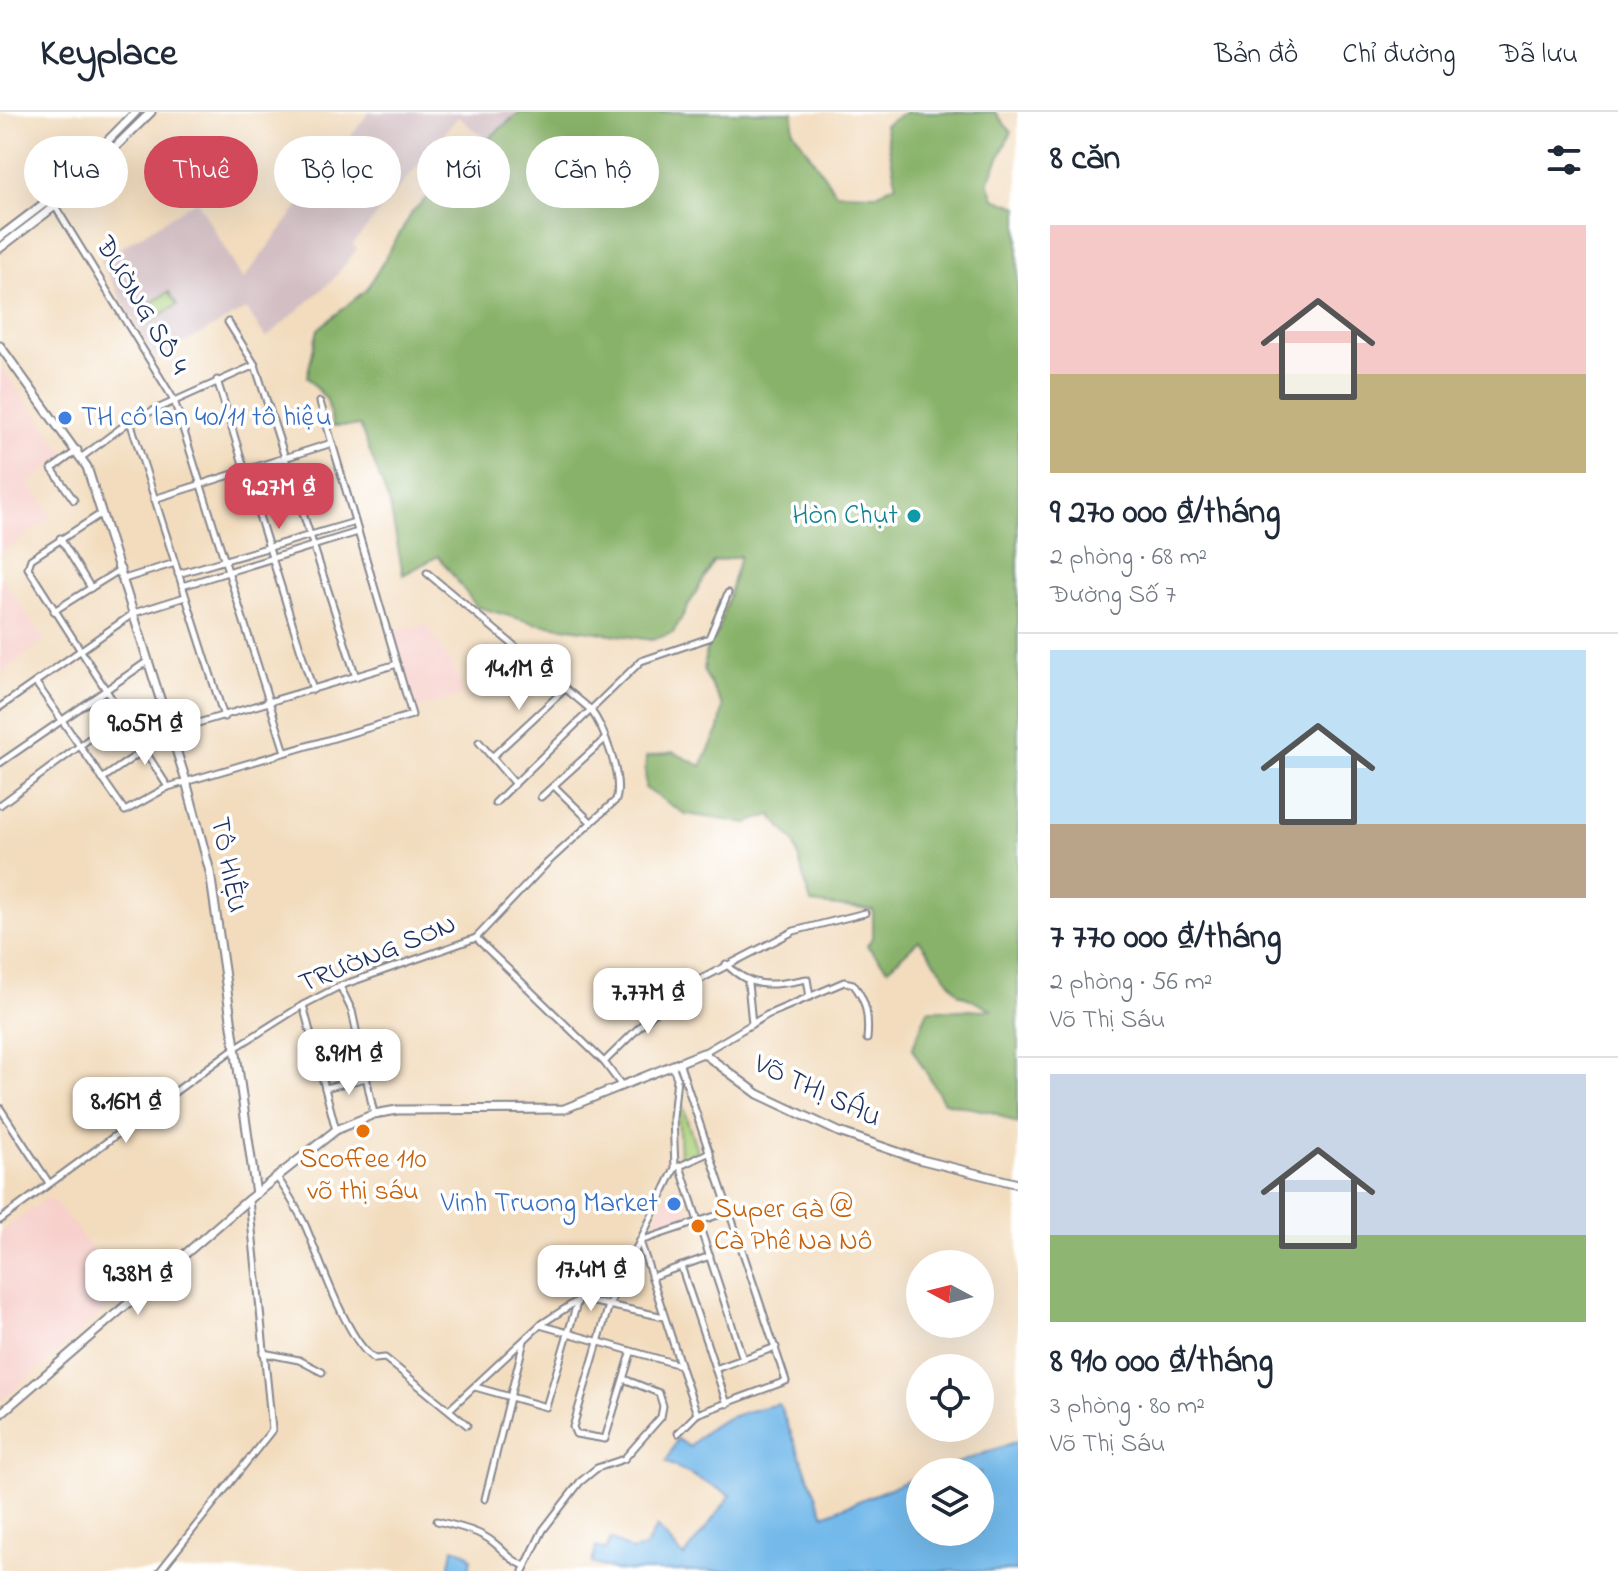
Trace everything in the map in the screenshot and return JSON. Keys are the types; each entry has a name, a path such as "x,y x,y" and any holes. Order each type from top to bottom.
{"main road":[{"path":"114,136 136,112"},
{"path":"125,136 151,112"},
{"path":"0,237 44,208"},
{"path":"0,248 46,208"},
{"name":"TÔ HIỆU","path":"0,346 80,453 121,569 186,781 210,872 253,1196"},
{"path":"0,1414 253,1196 336,1130 374,1114 420,1108 564,1109 703,1053"},
{"name":"VÕ THỊ SÁU","path":"703,1053 758,1094 839,1132 918,1159 1018,1184"}],"street":[{"name":"ĐƯỜNG SỐ 4","path":"55,208 174,400 285,752"},
{"path":"228,322 255,365 356,677"},
{"path":"74,500 52,469 130,421 255,365"},
{"path":"217,380 313,690"},
{"path":"36,683 125,811 168,787 412,715 320,402"},
{"path":"130,421 224,717"},
{"path":"154,499 332,443"},
{"path":"102,513 60,538 28,563 54,611 168,787"},
{"path":"178,574 355,522"},
{"path":"182,586 358,532"},
{"path":"60,538 91,588"},
{"path":"124,579 175,563"},
{"path":"54,611 121,569"},
{"name":"TRƯỜNG SƠN","path":"0,1220 235,1048 303,1005 340,986 476,938 616,800 618,792 606,738 590,709 427,573"},
{"path":"495,803 590,709 647,658 709,638 728,593"},
{"path":"0,707 134,613 185,597"},
{"path":"0,763 149,661"},
{"path":"102,779 171,731 397,664"},
{"path":"492,757 565,689"},
{"path":"0,805 120,716"},
{"path":"541,797 606,738"},
{"path":"479,742 515,784"},
{"path":"554,786 591,822"},
{"path":"604,1062 665,999 726,964 794,931 865,913"},
{"path":"476,938 604,1062 623,1087"},
{"path":"726,964 748,983 793,984 807,979 810,997"},
{"path":"748,983 752,1024"},
{"path":"703,1053 752,1024 836,984 853,984 867,1010 867,1039"},
{"path":"340,986 352,1011 374,1114"},
{"path":"303,1005 336,1130"},
{"path":"316,1053 358,1043"},
{"path":"675,1062 710,1152 786,1377 783,1384 697,1414 678,1433"},
{"path":"675,1062 677,1078 673,1118 678,1167 743,1359"},
{"path":"325,1088 366,1078"},
{"path":"0,1108 49,1183"},
{"path":"631,1353 605,1439 574,1432 609,1305 640,1241 678,1167 710,1152"},
{"path":"277,1177 304,1222 337,1304 354,1330 358,1345 369,1356 380,1360 385,1358 421,1391 450,1409 467,1425"},
{"path":"160,1571 270,1435 253,1196"},
{"path":"640,1241 730,1211"},
{"path":"640,1241 697,1414"},
{"path":"651,1277 710,1256"},
{"path":"681,1266 727,1404"},
{"path":"450,1409 540,1325 579,1299 664,1317"},
{"path":"475,1387 546,1407 579,1299"},
{"path":"540,1325 680,1365"},
{"path":"485,1499 524,1340"},
{"path":"715,1369 776,1347"},
{"path":"263,1353 299,1360 322,1372"},
{"path":"437,1521 471,1530 493,1542 506,1558 524,1568 554,1513 580,1482 597,1468 624,1459 661,1417 663,1406 659,1393 624,1379"}],"shaded area":[{"path":"369,112 520,112 492,136 482,136 458,117 442,136 417,136 417,167 401,186 401,136 351,136"},
{"path":"184,208 202,208 243,280 297,208 383,208 353,244 357,249 332,281 266,338 246,309 156,359 100,261"},
{"path":"0,366 67,455 29,483 52,516 0,555"},
{"path":"0,575 45,640 0,674"},
{"path":"427,624 460,680 462,691 459,697 413,709 392,631"},
{"name":"Vinh Truong Market","path":"675,1182 689,1212 684,1214 685,1221 659,1229 656,1216"},
{"path":"46,1198 54,1201 123,1287 122,1295 0,1402 0,1233"}],"green space":[{"path":"520,112 793,112 793,130 836,193 877,194 896,184 885,125 906,112 995,112 1011,132 988,182 994,198 1018,207 1018,356 1014,383 1018,387 1018,1124 995,1113 944,1102 912,1049 928,1010 993,1010 959,994 919,940 888,969 867,946 873,936 873,910 811,903 794,842 771,815 747,823 685,814 645,788 646,757 673,752 701,766 719,729 723,706 704,672 706,649 718,632 740,556 713,562 673,633 652,640 534,623 477,607 438,556 403,575 390,505 360,426 333,426 327,400 307,377 318,329 367,289 417,207 510,208 510,136 492,136"},
{"path":"169,292 177,305 151,321 143,308"},
{"path":"681,1102 697,1151 680,1159 678,1105"}],"water":[{"path":"779,1404 824,1515 906,1482 906,1546 994,1546 994,1458 971,1458 1018,1441 1018,1571 616,1571 592,1563 596,1547 606,1550 611,1539 632,1551 645,1547 657,1527 684,1557 731,1495 666,1462 677,1439 690,1447 719,1422"},
{"path":"453,1548 466,1552 471,1558 469,1571 449,1571"}],"place":[{"name":"TH cô lan 40/11 tô hiệu","path":"65,418"},
{"name":"Hòn Chụt","path":"914,516"},
{"name":"Scoffee 110 võ thị sáu","path":"363,1131"},
{"name":"Vinh Truong Market","path":"674,1204"},
{"name":"Super Gà @ Cà Phê Na Nô","path":"698,1226"}]}
